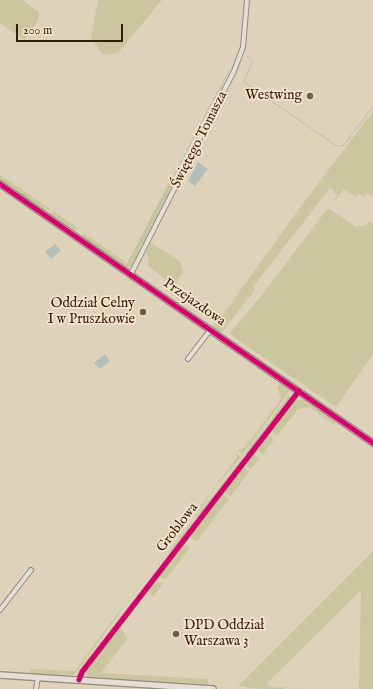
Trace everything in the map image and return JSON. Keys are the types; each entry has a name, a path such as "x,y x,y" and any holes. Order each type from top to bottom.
{"street":[{"name":"Świętego Tomasza","path":"131,274 234,71 243,47 247,0"},
{"name":"Przejazdowa","path":"0,184 211,329 373,443"},
{"path":"188,359 211,329"},
{"name":"Groblowa","path":"79,680 82,672 299,391"},
{"path":"0,610 31,570"},
{"path":"0,675 213,689"},
{"path":"36,689 38,677"}],"shaded area":[{"path":"0,0 22,0 39,12 38,20 25,40 0,23"},
{"path":"98,0 162,0 118,53 103,55 91,38"},
{"path":"373,111 373,197 367,193 363,197 359,193 356,197 344,189 335,201 333,201 338,195 330,188 253,287 255,290 221,333 213,328 302,205"},
{"path":"198,162 208,169 195,186 188,181"},
{"path":"0,175 50,209 43,211 0,182"},
{"path":"171,178 175,184 134,263 130,267 124,267 83,238 82,232 127,263"},
{"path":"328,208 362,231 357,226 364,226 369,221 372,223 373,222 373,354 336,407 235,338 230,333 262,295"},
{"path":"53,211 79,229 72,231 54,219 51,215"},
{"path":"151,243 180,261 183,272 176,283 171,284 148,265 149,258 146,253"},
{"path":"55,244 61,251 51,259 45,252"},
{"path":"105,354 110,361 100,369 94,363"},
{"path":"280,384 289,391 288,393 243,454 238,450 243,449 281,399 277,387"},
{"path":"289,395 292,397 249,453 245,454"},
{"path":"295,399 302,400 336,423 335,425 309,407 298,409 277,436 271,431 275,426 276,427 278,424 277,423"},
{"path":"268,434 274,440 262,455 257,449"},
{"path":"236,453 241,457 213,490 203,506 193,517 237,457"},
{"path":"253,454 260,458 251,469 247,466 247,462"},
{"path":"242,459 241,463 199,517 195,518"},
{"path":"244,468 249,472 231,496 224,493 241,469"},
{"path":"223,494 229,499 197,541 192,539 191,533 196,530"},
{"path":"192,522 192,526 172,552 167,554"},
{"path":"185,545 190,548 165,580 160,577 160,573 178,553 182,546"},
{"path":"373,551 373,689 359,689 361,590 267,683 269,686 304,689 271,687 271,689 260,689 238,686"},
{"path":"156,581 163,583 153,597 148,591"},
{"path":"128,602 74,675 30,673 30,669 75,671 117,614"},
{"path":"120,628 128,638 101,673 208,679 208,684 87,677 86,669 95,661 117,629"}],"waterway":[{"path":"247,56 253,62 244,80 245,83 337,146 343,146 373,107"},
{"path":"213,101 229,71"},
{"path":"174,176 211,104"},
{"path":"131,261 173,179"},
{"path":"271,688 284,689"}],"cycle path":[{"path":"0,184 373,443"},
{"path":"79,680 82,672 299,391"}],"place":[{"name":"Westwing","path":"310,96"},
{"name":"Oddział Celny I w Pruszkowie","path":"143,312"},
{"name":"DPD Oddział Warszawa 3","path":"176,634"}]}
